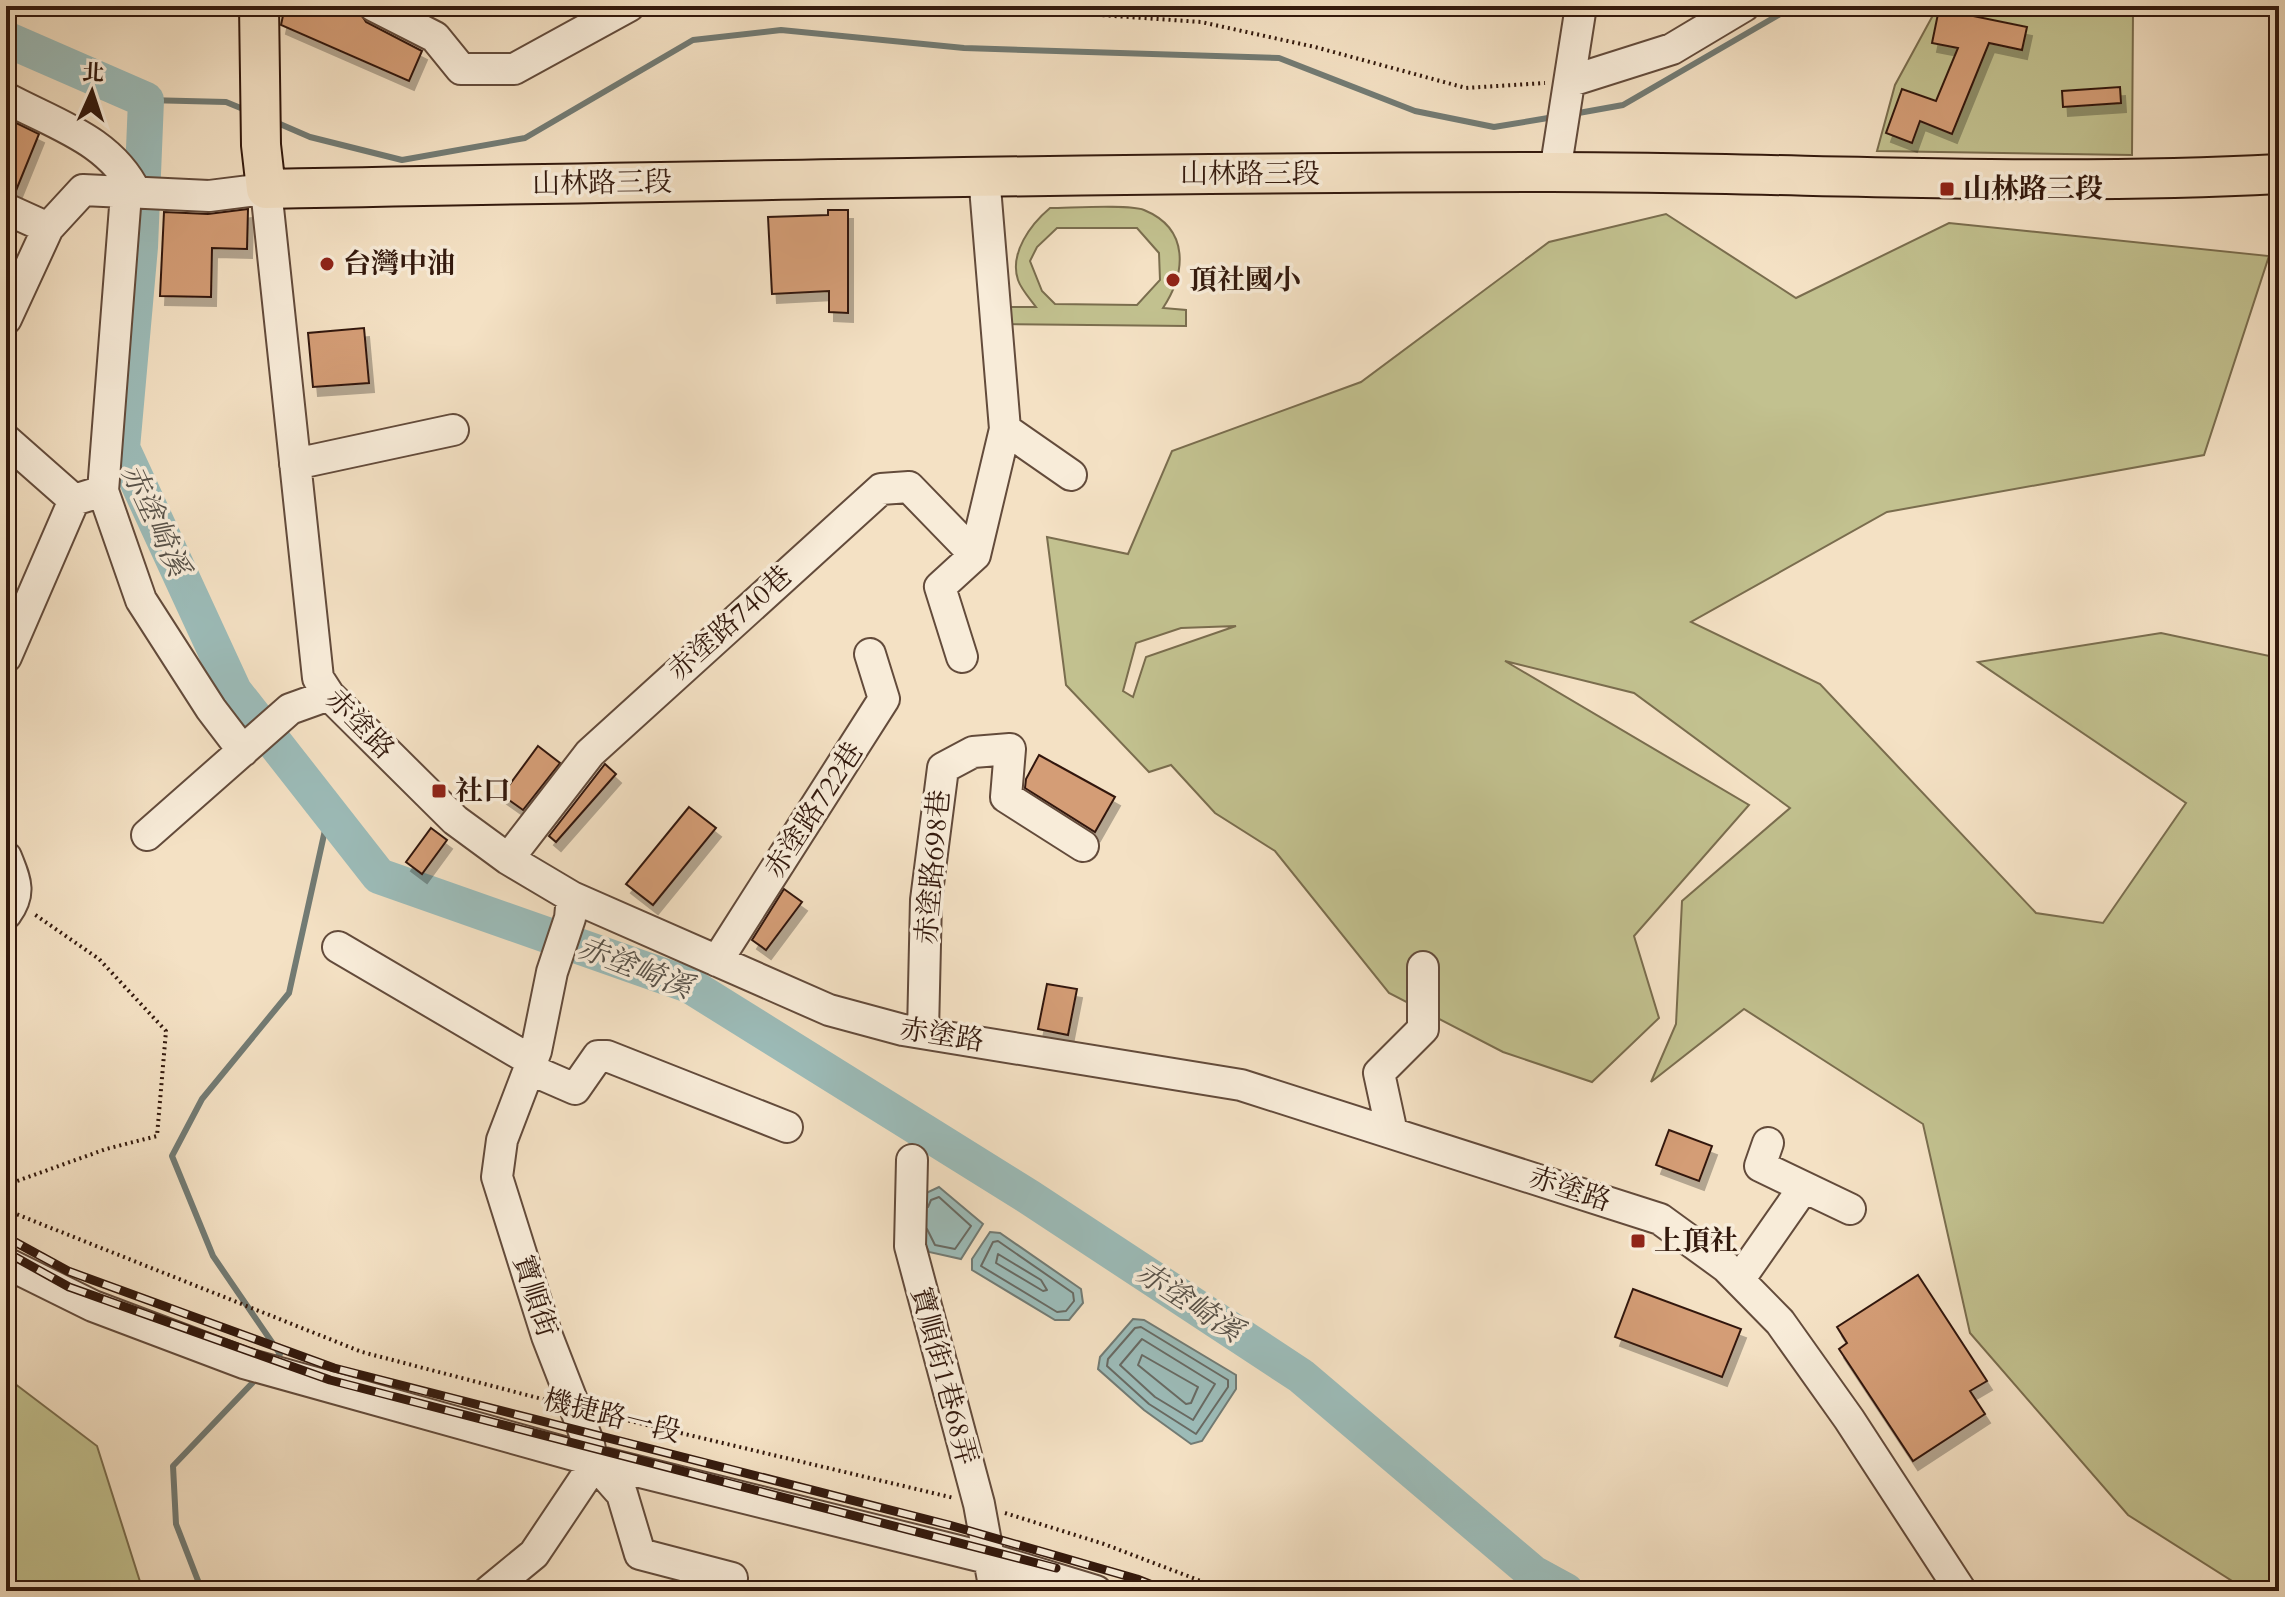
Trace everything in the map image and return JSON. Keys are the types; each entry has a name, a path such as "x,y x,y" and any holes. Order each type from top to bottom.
{"main road":[{"path":"259,6 261,145 266,189"},
{"name":"山林路三段","path":"266,189 984,175 1558,157 2099,180 2279,174"}],"street":[{"path":"374,6 435,37 461,69 514,69 629,6"},
{"path":"1558,157 1581,6"},
{"path":"1570,91 1672,49 1744,6"},
{"path":"6,98 103,148 126,173 131,193 103,491 141,600 211,709 246,748"},
{"path":"962,657 940,587 975,555 1005,429 984,175"},
{"path":"6,319 48,228 83,190 209,196 266,189"},
{"name":"赤塗路","path":"266,189 318,678 329,695 455,820 571,907 717,961 829,1010 923,1032 1241,1085 1660,1219 1739,1280 1780,1322 1961,1591"},
{"path":"6,209 48,228"},
{"path":"1005,429 1071,475"},
{"path":"295,464 453,430"},
{"path":"6,440 74,500"},
{"name":"赤塗路740巷","path":"508,859 590,753 881,489 909,487 975,555"},
{"path":"6,657 74,500 103,491"},
{"name":"赤塗路722巷","path":"717,961 884,699 870,654"},
{"path":"147,835 290,709 329,695"},
{"name":"赤塗路698巷","path":"923,1032 926,900 943,768 973,752 1010,749 1006,797 1083,846"},
{"path":"6,857 18,888 11,907"},
{"name":"寶順街","path":"571,907 531,1065 502,1140 497,1177 547,1336 592,1460"},
{"path":"338,947 575,1089 598,1056 607,1056 787,1127"},
{"path":"1392,1133 1379,1073 1423,1029 1423,967"},
{"path":"1768,1143 1760,1166 1850,1209"},
{"name":"寶順街1巷68弄","path":"912,1160 910,1246 979,1504 995,1591"},
{"path":"1739,1280 1804,1187"},
{"name":"機捷路一段","path":"6,1263 93,1306 266,1369 592,1460 987,1558 1096,1591"},
{"path":"489,1591 534,1554 572,1502 593,1466 592,1460"},
{"path":"592,1460 622,1494 640,1554 732,1578 729,1591"}],"path":[{"path":"971,6 1201,22 1315,47 1466,88 1570,91"},
{"path":"6,1185 106,1149 157,1136 166,1031 99,959 11,907"},
{"name":"機捷路一段","path":"6,1210 362,1352 575,1407 979,1504 1104,1544 1227,1591"}],"shaded area":[{"path":"1938,6 2097,6 2133,12 2132,155 1877,151 1895,85"},
{"path":"1113,207 1136,208 1159,218 1170,228 1179,253 1176,281 1163,308 1186,310 1186,326 1002,324 1003,307 1036,307 1019,283 1016,270 1019,250 1029,231 1050,208","holes":["1057,228 1137,228 1159,253 1160,280 1137,305 1055,304 1042,291 1030,261 1037,247"]},
{"path":"1666,214 1796,298 1949,223 2269,256 2204,455 1887,512 1691,622 1820,684 2036,913 2103,923 2186,803 1978,662 2161,633 2279,658 2279,1591 2248,1591 2128,1515 1970,1333 1923,1124 1744,1009 1651,1082 1676,1024 1682,901 1790,808 1634,693 1505,661 1749,805 1634,936 1659,1018 1592,1082 1503,1052 1389,993 1275,851 1215,813 1171,765 1149,772 1066,685 1047,537 1128,554 1172,451 1361,382 1549,242","holes":["1236,626 1146,657 1133,697 1123,691 1136,643 1181,628"]},
{"path":"6,1377 97,1446 143,1591 6,1591"}],"water":[{"path":"939,1187 983,1224 961,1259 929,1252 914,1220 924,1194"},
{"path":"990,1232 1000,1233 1081,1289 1083,1303 1069,1320 1055,1320 972,1270 972,1259"},
{"path":"1133,1319 1144,1320 1236,1375 1236,1389 1202,1441 1191,1444 1144,1410 1098,1369 1100,1357"}],"building":[{"path":"285,6 356,6 366,22 422,51 409,81 281,25"},
{"path":"1939,9 2027,27 2022,50 1989,43 1952,134 1920,121 1912,143 1886,133 1902,89 1936,101 1958,48 1932,43"},
{"path":"2120,87 2121,103 2063,107 2062,91"},
{"path":"6,118 39,134 15,193 6,191"},
{"path":"248,209 247,249 212,248 211,297 160,296 164,212 208,214"},
{"path":"828,210 848,210 848,313 829,312 829,291 772,294 768,217 828,215"},
{"path":"364,328 369,383 313,387 308,333"},
{"path":"538,746 560,763 523,810 502,795"},
{"path":"1039,755 1115,797 1095,832 1025,788 1026,779"},
{"path":"605,764 616,774 556,842 549,836"},
{"path":"689,807 716,828 653,905 626,884"},
{"path":"431,828 447,840 422,874 406,862"},
{"path":"784,889 802,902 766,950 752,940"},
{"path":"1047,984 1077,989 1068,1035 1038,1029"},
{"path":"1669,1130 1712,1146 1699,1181 1656,1165"},
{"path":"1918,1275 1987,1381 1970,1391 1985,1414 1913,1461 1839,1349 1847,1343 1837,1327"},
{"path":"1633,1289 1741,1329 1722,1377 1615,1337"}],"waterway":[{"path":"1573,114 1623,105 1794,6"},
{"path":"273,121 310,137 402,160 525,138 693,40 781,30 964,48 1279,58 1415,111 1494,127 1554,117"},
{"name":"赤塗崎溪","path":"6,39 146,100 140,247 122,448 234,691 379,876 689,985 1029,1197 1301,1376 1533,1573 1566,1591"},
{"path":"146,100 226,102 248,111"},
{"path":"274,1361 280,1354 213,1256 172,1156 202,1099 289,993 329,812"},
{"path":"202,1591 176,1524 173,1466 257,1378"}],"railway":[{"path":"6,1237 68,1271 334,1368 949,1525 1137,1579 1167,1591"},
{"path":"6,1252 69,1287 330,1380 1056,1568"}],"place":[{"name":"山林路三段","path":"1947,189"},
{"name":"台灣中油","path":"327,264"},
{"name":"頂社國小","path":"1173,280"},
{"name":"社口","path":"439,791"},
{"name":"上頂社","path":"1638,1241"}]}
